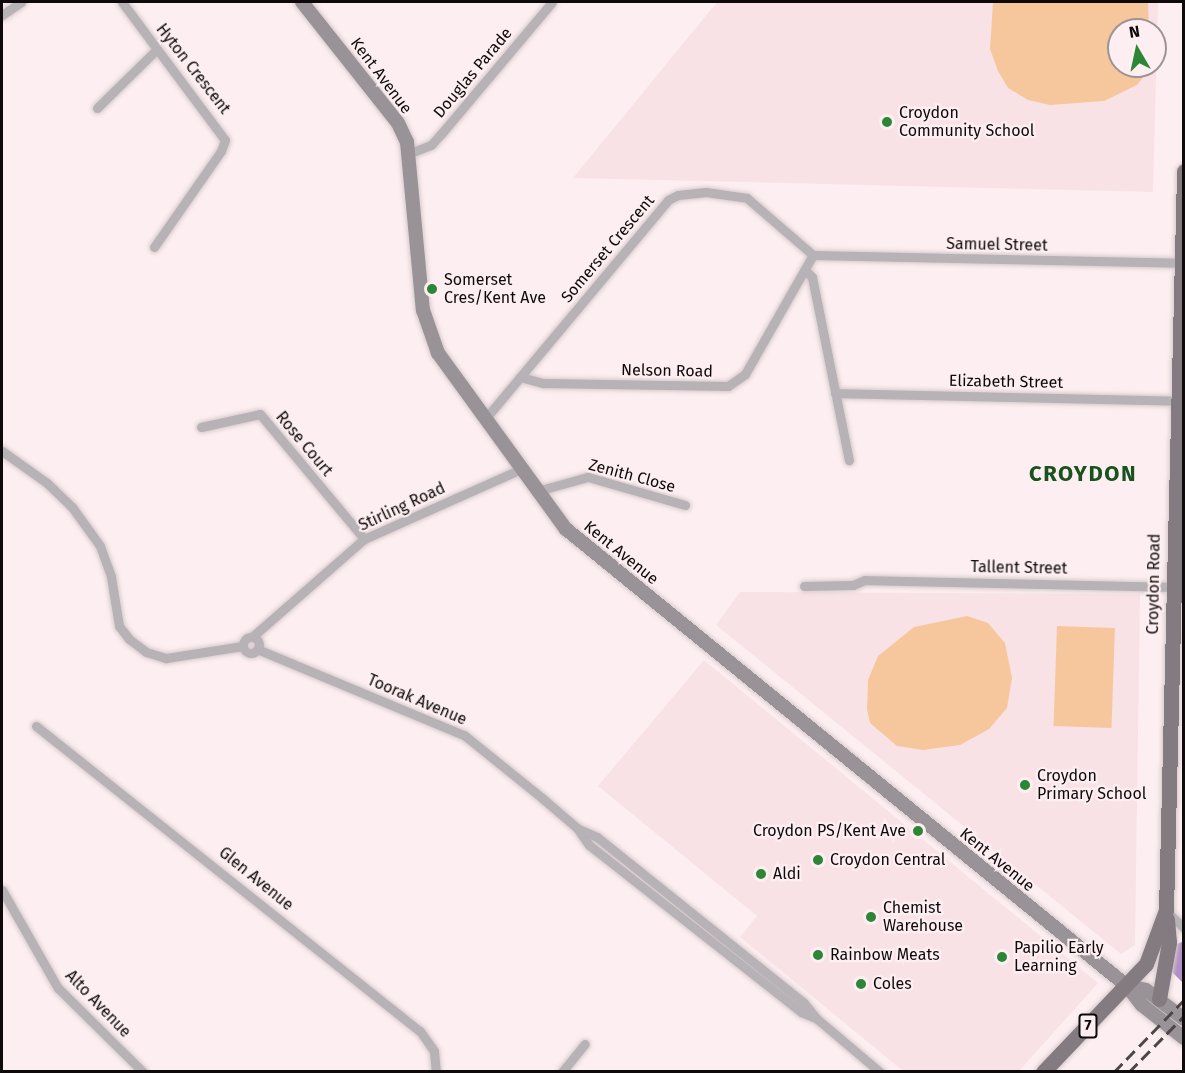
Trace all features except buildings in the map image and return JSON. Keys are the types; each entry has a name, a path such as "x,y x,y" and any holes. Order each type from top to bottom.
{"main road":[{"name":"Kent Avenue","path":"302,2 398,123 410,153 426,324 438,353 566,529 1127,986 1142,1005 1184,1038"},
{"name":"Croydon Road","path":"1127,986 1151,956 1166,910 1178,607 1172,586 1176,401 1180,376 1180,263 1184,171"},
{"path":"1159,999 1169,942 1166,910"},
{"name":"Kent Avenue","path":"1127,986 1146,990 1184,1019"},
{"name":"7","path":"1043,1071 1127,986"}],"street":[{"path":"2,15 21,2"},
{"name":"Hyton Crescent","path":"122,2 225,140 221,151 154,247"},
{"name":"Douglas Parade","path":"410,153 431,145 552,2"},
{"path":"97,108 157,49"},
{"name":"Somerset Crescent","path":"485,419 668,200 678,195 706,192 747,198 813,255"},
{"name":"Samuel Street","path":"813,255 1180,263"},
{"name":"Nelson Road","path":"520,377 543,383 728,386 745,374 813,255"},
{"path":"805,270 812,277 849,460"},
{"name":"Elizabeth Street","path":"835,393 1176,401"},
{"name":"Rose Court","path":"201,427 260,414 364,539"},
{"path":"2,451 47,483 72,507 100,546 111,577 119,626 129,639 146,652 166,658 243,646"},
{"name":"Stirling Road","path":"252,637 364,539 521,469"},
{"name":"Zenith Close","path":"537,491 588,477 685,506"},
{"name":"Tallent Street","path":"804,586 853,585 865,580 1172,586"},
{"path":"252,637 258,641 257,649 248,652 243,646 245,639 252,637"},
{"name":"Toorak Avenue","path":"257,649 464,735 577,828 598,852 801,1012 816,1018 880,1071"},
{"name":"Glen Avenue","path":"36,726 420,1031 434,1051 436,1071"},
{"name":"Alto Avenue","path":"2,890 58,988 143,1071"},
{"path":"1166,910 1184,927"},
{"path":"562,1071 585,1044"}],"shaded area":[{"name":"Croydon Community School","path":"717,2 1158,2 1158,18 1107,18 1107,78 1156,78 1153,192 573,178"},
{"path":"993,2 1148,2 1149,18 1107,18 1107,78 1142,78 1137,85 1104,101 1050,105 1028,100 1008,88 998,71 990,49"},
{"name":"Croydon Primary School","path":"740,592 1140,594 1135,945 1121,954 716,625"},
{"path":"967,616 988,623 1005,643 1012,678 1007,708 989,729 960,745 923,750 897,746 870,723 867,709 868,680 878,656 914,627"},
{"path":"1057,626 1115,628 1111,728 1054,726"},
{"name":"Croydon Central","path":"704,660 1098,983 1019,1071 903,1071 740,937 757,916 598,786"},
{"path":"1184,943 1183,983 1170,970 1177,944"}],"railway":[{"path":"1114,1072 1184,1000"},
{"path":"1129,1072 1184,1016"}],"place":[{"name":"Croydon Community School","path":"887,122"},
{"name":"Somerset Cres/Kent Ave","path":"432,289"},
{"name":"Croydon Primary School","path":"1025,785"},
{"name":"Croydon PS/Kent Ave","path":"918,831"},
{"name":"Croydon Central","path":"818,860"},
{"name":"Aldi","path":"761,874"},
{"name":"Chemist Warehouse","path":"871,917"},
{"name":"Rainbow Meats","path":"818,955"},
{"name":"Papilio Early Learning","path":"1002,957"},
{"name":"Coles","path":"861,984"}],"district":[{"name":"CROYDON","path":"1083,474"}]}
